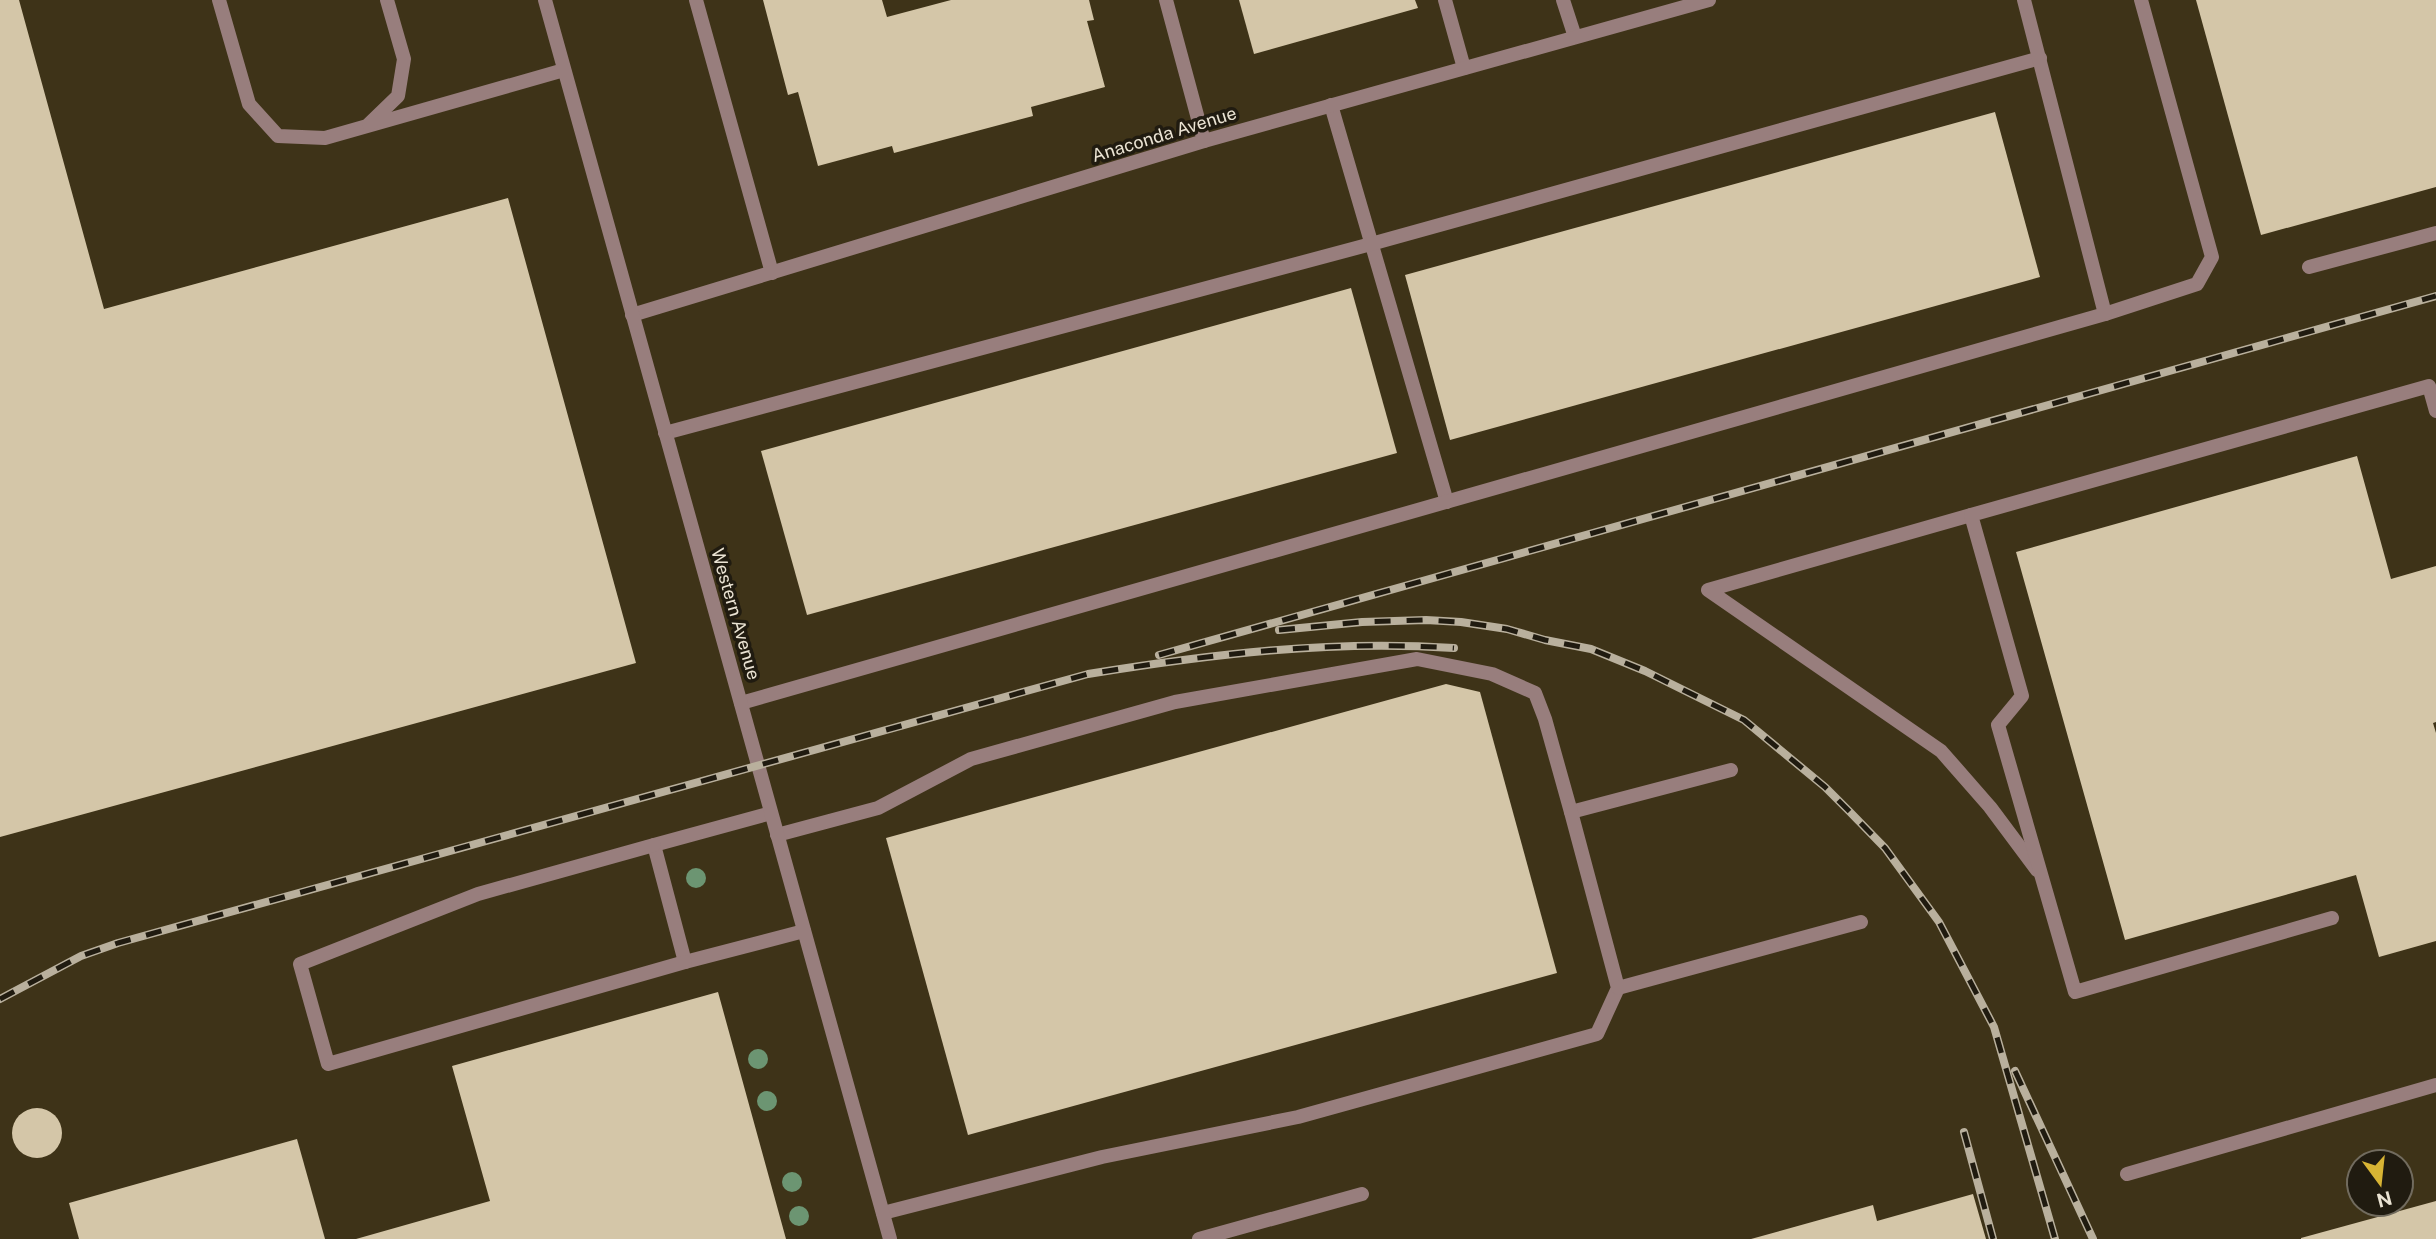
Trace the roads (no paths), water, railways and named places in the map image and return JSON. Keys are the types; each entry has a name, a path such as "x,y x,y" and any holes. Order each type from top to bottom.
{"street":[{"path":"219,0 249,104 278,136 325,138 565,70"},
{"path":"365,127 398,96 404,59 387,0"},
{"name":"Western Avenue","path":"545,0 890,1239"},
{"path":"696,0 772,273"},
{"path":"1166,0 1204,141"},
{"path":"1446,0 1464,68"},
{"path":"1563,0 1575,37"},
{"name":"Anaconda Avenue","path":"632,315 1204,141 1709,0"},
{"path":"2024,0 2105,314"},
{"path":"741,703 2105,314 2197,284 2212,257 2141,0"},
{"path":"666,433 1371,244 2040,58"},
{"path":"1331,105 1447,502"},
{"path":"2309,267 2436,233"},
{"path":"2042,877 1990,807 1941,751 1708,590 2429,386 2436,411"},
{"path":"1971,516 2022,696 1998,724 2075,992 2332,918"},
{"path":"777,835 878,808 971,759 1175,702 1417,659 1492,674 1535,693 1572,812 1618,988 1597,1034 1298,1117 1102,1157 883,1213"},
{"path":"1572,812 1731,770"},
{"path":"771,813 478,894 300,964 328,1064 685,962 804,931"},
{"path":"653,845 685,962"},
{"path":"1618,988 1861,922"},
{"path":"2127,1174 2436,1085"},
{"path":"1199,1239 1242,1233 1362,1194"}],"railway":[{"path":"1159,655 2436,296"},
{"path":"1279,630 1362,622 1426,620 1507,629 1591,649 1645,671 1744,720 1825,787 1885,848 1939,922 1994,1027 2055,1239"},
{"path":"0,999 81,956 118,943 1088,674 1270,650 1361,646 1454,648"},
{"path":"2015,1071 2093,1239"},
{"path":"1964,1132 1993,1239"}]}
